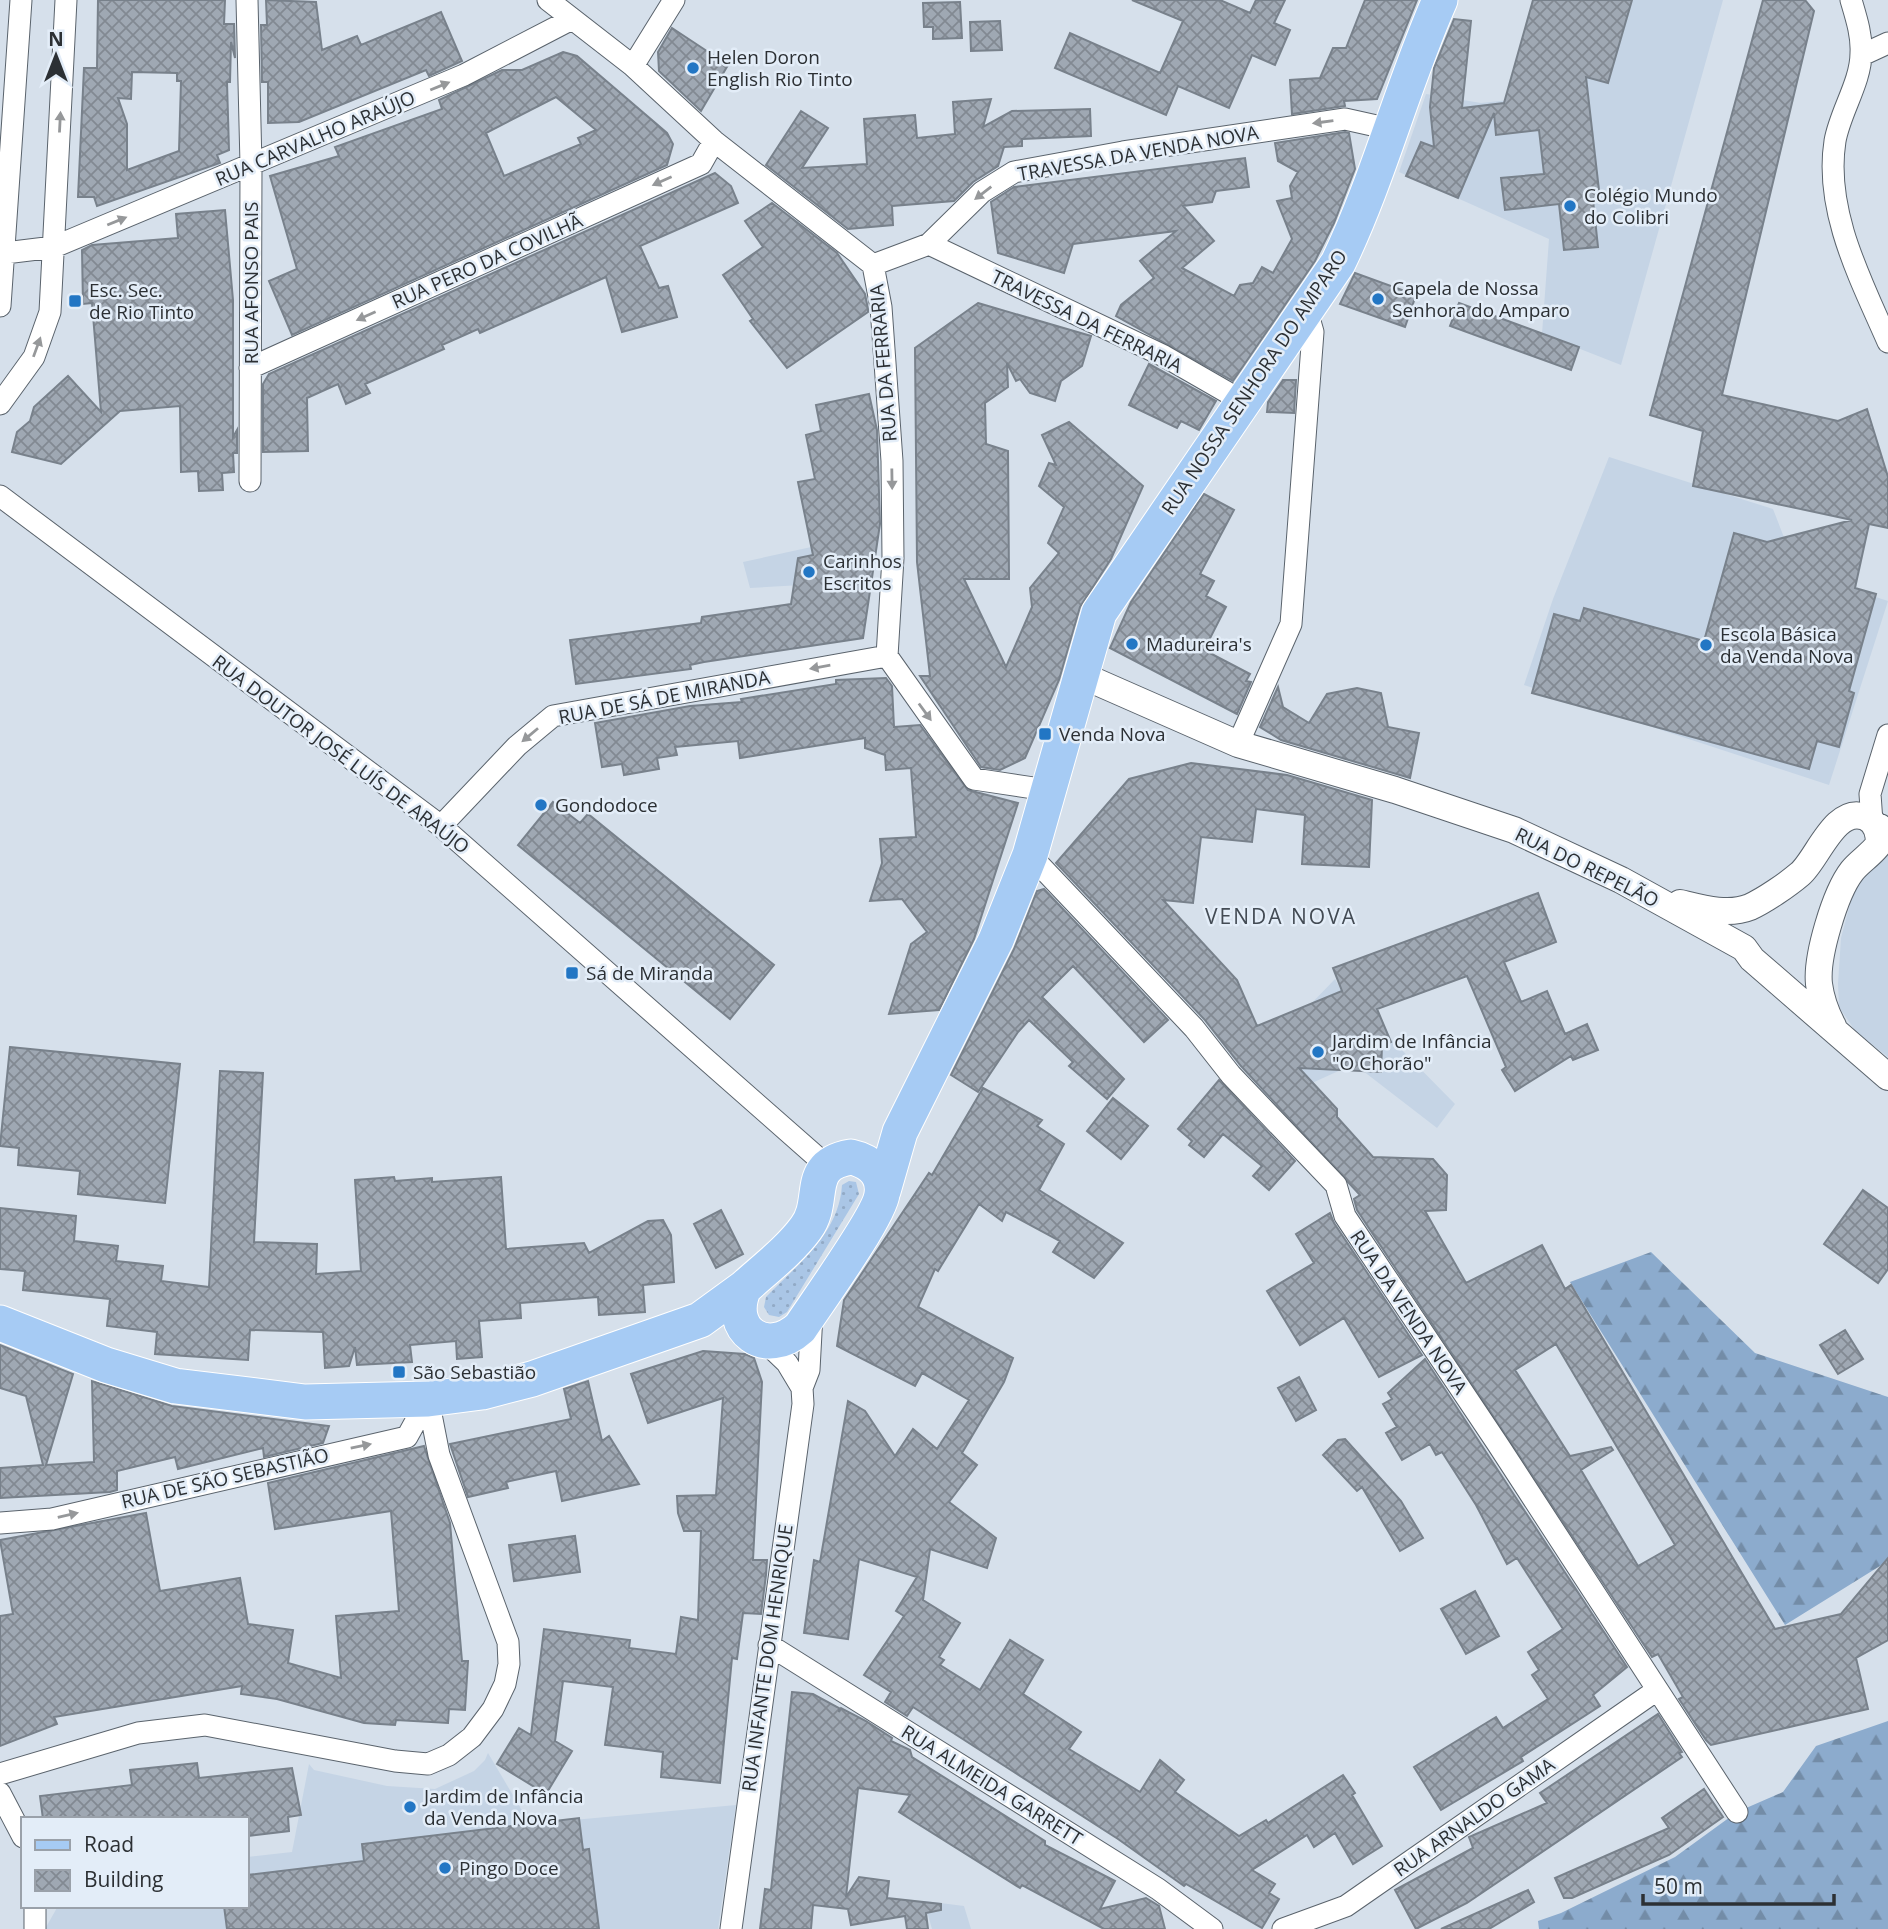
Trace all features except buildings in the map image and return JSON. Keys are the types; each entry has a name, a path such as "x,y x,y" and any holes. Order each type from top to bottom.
{"main road":[{"name":"RUA NOSSA SENHORA DO AMPARO","path":"754,1334 778,1342 790,1337 813,1308 880,1204 900,1132 996,940 1030,855 1099,612 1338,263 1362,214 1418,50 1440,0"},
{"path":"0,1322 106,1365 175,1386 304,1402 428,1399 482,1392 532,1379 700,1320 744,1288 807,1227 814,1211 820,1177 839,1162 900,1132"},
{"path":"839,1162 863,1160 874,1168 881,1178 883,1191"},
{"path":"744,1288 738,1313 754,1334"},
{"path":"700,1320 754,1334"}],"street":[{"path":"0,306 21,0"},
{"path":"0,404 34,357 50,312 66,0"},
{"name":"RUA AFONSO PAIS","path":"247,0 251,165 250,481"},
{"name":"RUA DA FERRARIA","path":"548,0 633,66 714,141 873,265 881,307 892,461 893,558 887,656"},
{"path":"633,66 674,0"},
{"path":"1851,0 1858,24 1862,55 1835,141 1835,185 1847,248 1888,342"},
{"name":"RUA CARVALHO ARAÚJO","path":"5,253 54,247 464,75 572,19"},
{"path":"1862,55 1888,43"},
{"name":"TRAVESSA DA VENDA NOVA","path":"873,265 929,244 982,192 1014,173 1123,152 1345,119 1390,129"},
{"name":"RUA PERO DA COVILHÃ","path":"250,368 701,164 714,141"},
{"name":"TRAVESSA DA FERRARIA","path":"929,244 1164,356 1244,402"},
{"path":"1238,744 1291,624 1313,332 1307,311"},
{"name":"RUA DOUTOR JOSÉ LUÍS DE ARAÚJO","path":"0,496 441,826 839,1162"},
{"path":"887,656 974,779 1047,790"},
{"name":"RUA DE SÁ DE MIRANDA","path":"441,826 517,746 553,716 887,656"},
{"name":"RUA DO REPELÃO","path":"1081,675 1238,744 1395,790 1514,831 1645,892 1744,948 1752,959 1888,1077"},
{"path":"1882,833 1870,794 1881,767 1888,735"},
{"path":"1744,948 1742,919 1750,907 1801,874 1837,824 1861,798 1881,767"},
{"path":"1837,824 1852,817 1864,816 1882,833"},
{"path":"1836,1032 1826,1013 1818,982 1822,955 1835,900 1851,872 1882,833"},
{"name":"RUA DA VENDA NOVA","path":"1030,855 1194,1028 1231,1075 1336,1185 1345,1216 1737,1812"},
{"path":"1645,892 1714,910 1750,907"},
{"path":"1773,975 1783,978 1806,973 1822,955"},
{"name":"RUA INFANTE DOM HENRIQUE","path":"731,1929 803,1404 802,1388 809,1370 813,1308"},
{"path":"754,1334 787,1363 802,1388"},
{"path":"0,1774 138,1733 205,1726 395,1761 429,1764 449,1755 472,1737 493,1709 505,1684 509,1664 508,1642 439,1455 428,1399"},
{"name":"RUA DE SÃO SEBASTIÃO","path":"0,1523 52,1519 407,1437 428,1399"},
{"name":"RUA ALMEIDA GARRETT","path":"769,1645 1158,1889 1212,1929"},
{"name":"RUA ARNALDO GAMA","path":"1283,1929 1346,1906 1657,1690"},
{"path":"0,1793 21,1833"},
{"path":"35,1908 35,1929"}],"shaded area":[{"name":"Colégio Mundo do Colibri","path":"1591,0 1723,0 1621,365 1542,334 1549,239 1399,172 1426,94 1481,103 1556,95"},
{"name":"Escola Básica da Venda Nova","path":"1609,457 1773,509 1797,571 1888,601 1829,785 1524,685 1553,599"},
{"name":"Carinhos Escritos","path":"848,539 878,543 870,585 836,583 750,588 743,562"},
{"path":"1888,855 1888,1057 1856,1032 1839,1007 1838,984 1841,938 1855,885"},
{"name":"Jardim de Infância \"O Chorão\"","path":"1335,979 1361,1026 1381,1018 1391,1039 1455,1104 1437,1128 1354,1064 1270,1102 1223,1041 1306,1009"},
{"path":"849,1181 856,1182 859,1194 787,1312 779,1317 769,1315 764,1307 766,1297 815,1247 833,1219 842,1185"},
{"path":"488,1753 530,1824 736,1805 718,1929 45,1929 57,1908 248,1908 248,1857 292,1852 309,1764 314,1770 387,1786 435,1789 474,1771"},
{"path":"924,1901 964,1906 971,1929 932,1929"}],"green space":[{"path":"1651,1252 1755,1353 1888,1397 1888,1561 1785,1625 1570,1282"},
{"path":"1888,1721 1888,1929 1539,1929 1538,1921 1561,1913 1675,1857 1737,1812 1783,1792 1816,1746"}],"place":[{"name":"Helen Doron English Rio Tinto","path":"693,68"},
{"name":"Colégio Mundo do Colibri","path":"1570,206"},
{"name":"Capela de Nossa Senhora do Amparo","path":"1378,299"},
{"name":"Esc. Sec. de Rio Tinto","path":"75,301"},
{"name":"Carinhos Escritos","path":"809,572"},
{"name":"Madureira's","path":"1132,644"},
{"name":"Escola Básica da Venda Nova","path":"1706,645"},
{"name":"Venda Nova","path":"1045,734"},
{"name":"Gondodoce","path":"541,805"},
{"name":"Sá de Miranda","path":"572,973"},
{"name":"Jardim de Infância \"O Chorão\"","path":"1318,1052"},
{"name":"São Sebastião","path":"399,1372"},
{"name":"Jardim de Infância da Venda Nova","path":"410,1807"},
{"name":"Pingo Doce","path":"445,1868"}],"district":[{"name":"VENDA NOVA","path":"1281,917"}]}
